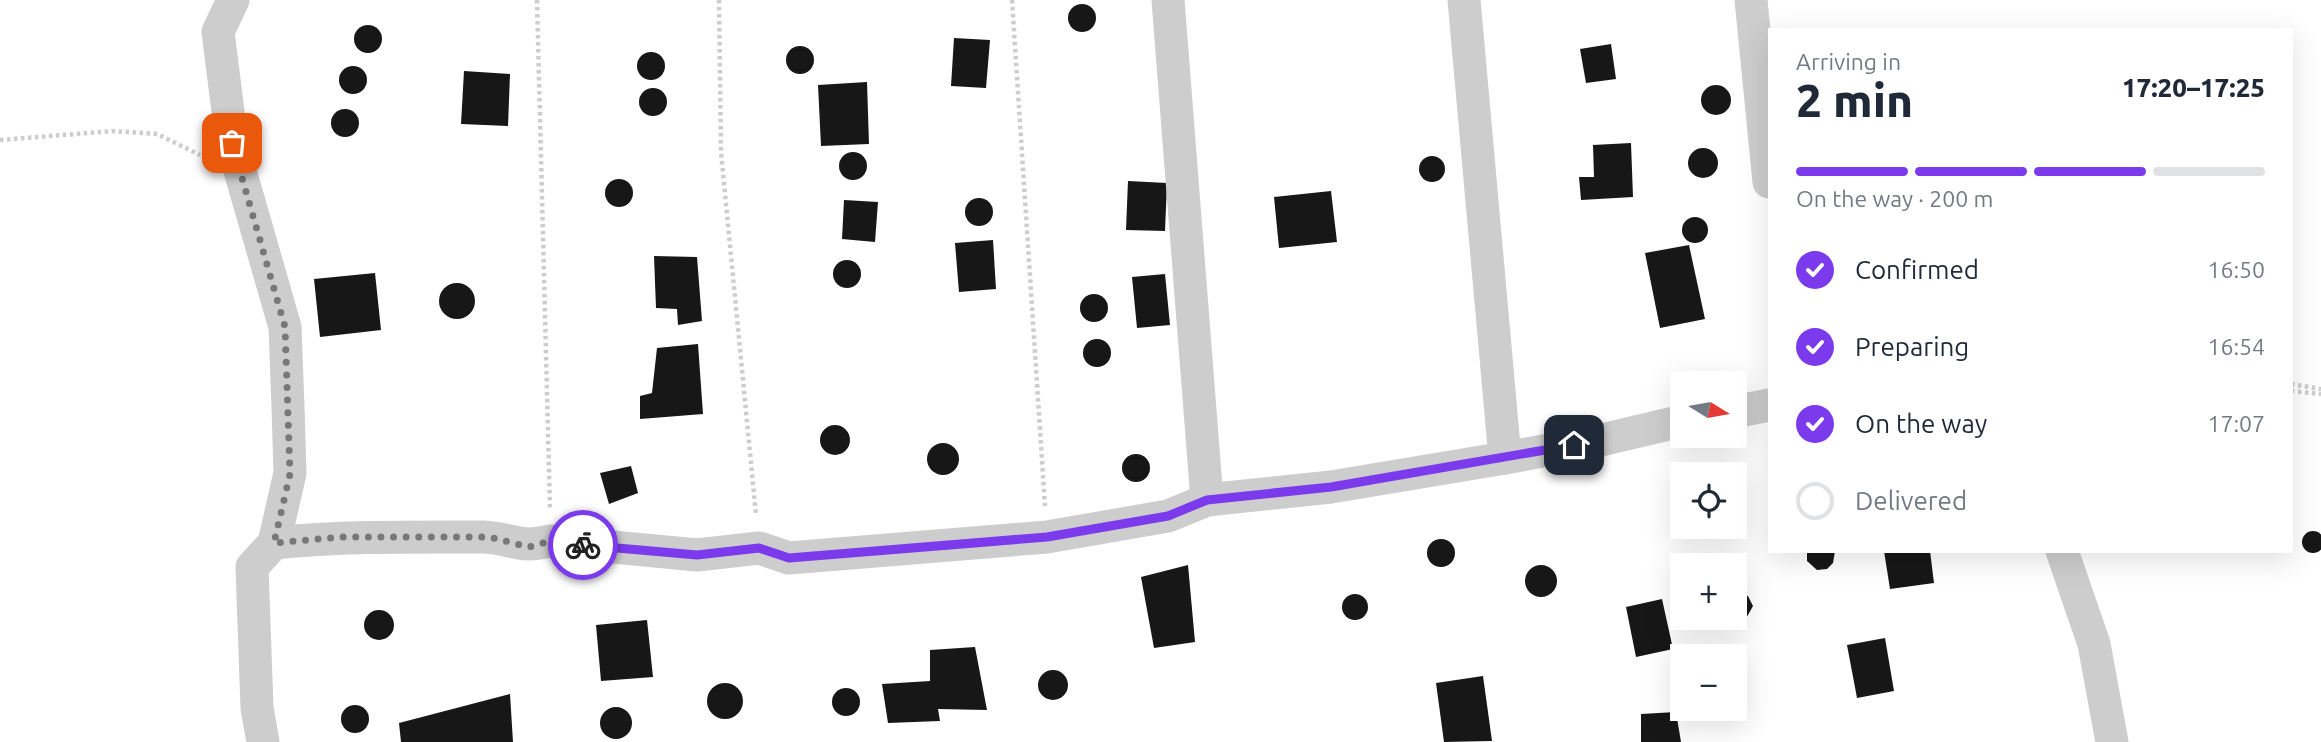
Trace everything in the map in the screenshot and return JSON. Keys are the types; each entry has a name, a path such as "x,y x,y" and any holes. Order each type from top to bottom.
{"street":[{"path":"233,0 218,32 232,143 285,327 290,474 274,543 252,567 257,708 263,742"},
{"path":"1168,0 1207,500"},
{"path":"1464,0 1505,458"},
{"path":"1751,0 1768,172"},
{"path":"1747,409 1768,405"},
{"path":"274,543 342,537 489,537 529,547 550,541 697,555 759,548 789,558 1047,537 1168,516 1207,500 1331,487 1597,441 1670,424"},
{"path":"2063,553 2094,644 2112,742"}],"path":[{"path":"537,0 550,541"},
{"path":"719,0 721,152 759,548"},
{"path":"1012,0 1047,537"},
{"path":"0,141 113,131 157,134 200,155 246,188"},
{"path":"2293,384 2321,388"},
{"path":"2293,391 2321,394"}],"building":[{"path":"1082,4 1092,8 1096,18 1092,28 1082,32 1072,28 1068,18 1072,8"},
{"path":"368,25 378,29 382,39 378,49 368,53 358,49 354,39 358,29"},
{"path":"954,38 990,40 986,88 951,86"},
{"path":"1611,44 1616,79 1586,83 1580,49"},
{"path":"800,46 810,50 814,60 810,70 800,74 790,70 786,60 790,50"},
{"path":"651,52 661,56 665,66 661,76 651,80 641,76 637,66 641,56"},
{"path":"353,66 363,70 367,80 363,90 353,94 343,90 339,80 343,70"},
{"path":"464,71 510,74 508,126 461,124"},
{"path":"867,82 869,144 821,146 818,85"},
{"path":"1716,85 1727,89 1731,100 1727,111 1716,115 1705,111 1701,100 1705,89"},
{"path":"653,88 663,92 667,102 663,112 653,116 643,112 639,102 643,92"},
{"path":"345,109 355,113 359,123 355,133 345,137 335,133 331,123 335,113"},
{"path":"1631,143 1633,197 1581,200 1579,177 1594,177 1593,145"},
{"path":"1703,148 1709,149 1717,157 1717,169 1709,177 1703,178 1697,177 1689,169 1688,163 1689,157 1697,149"},
{"path":"853,152 863,156 867,166 863,176 853,180 843,176 839,166 843,156"},
{"path":"1432,156 1441,160 1445,169 1441,178 1432,182 1423,178 1419,169 1423,160"},
{"path":"619,179 629,183 633,193 629,203 619,207 609,203 605,193 609,183"},
{"path":"1128,181 1167,183 1165,231 1126,230"},
{"path":"1331,191 1337,242 1279,248 1274,197"},
{"path":"979,198 989,202 993,212 989,222 979,226 969,222 965,212 969,202"},
{"path":"844,200 878,202 875,242 842,239"},
{"path":"1695,217 1704,221 1708,230 1704,239 1695,243 1686,239 1682,230 1686,221"},
{"path":"993,240 996,289 959,292 955,243"},
{"path":"1689,245 1705,319 1660,328 1645,253"},
{"path":"654,256 697,257 702,321 678,325 677,309 656,308"},
{"path":"847,260 857,264 861,274 857,284 847,288 837,284 833,274 837,264"},
{"path":"375,273 381,330 320,337 314,279"},
{"path":"1165,274 1170,325 1137,328 1132,277"},
{"path":"457,283 470,288 475,301 470,314 457,319 444,314 439,301 444,288"},
{"path":"1094,294 1104,298 1108,308 1104,318 1094,322 1084,318 1080,308 1084,298"},
{"path":"1097,339 1107,343 1111,353 1107,363 1097,367 1087,363 1083,353 1087,343"},
{"path":"698,344 703,414 640,419 640,396 652,393 657,348"},
{"path":"835,425 846,429 850,440 846,451 835,455 824,451 820,440 824,429"},
{"path":"943,443 954,448 959,459 954,470 943,475 932,470 927,459 932,448"},
{"path":"1136,454 1146,458 1150,468 1146,478 1136,482 1126,478 1122,468 1126,458"},
{"path":"631,466 638,493 609,504 600,473"},
{"path":"2313,531 2321,534 2321,550 2313,553 2305,550 2302,542 2305,534"},
{"path":"1441,539 1451,543 1455,553 1451,563 1441,567 1431,563 1427,553 1431,543"},
{"path":"1807,553 1835,553 1833,563 1827,569 1817,570 1807,561"},
{"path":"1884,553 1930,553 1934,583 1890,589"},
{"path":"1188,565 1195,642 1154,648 1141,577"},
{"path":"1541,565 1552,570 1557,581 1552,592 1541,597 1530,592 1525,581 1530,570"},
{"path":"1355,594 1365,597 1368,607 1365,617 1355,620 1345,617 1342,607 1345,597"},
{"path":"1747,596 1753,606 1747,617"},
{"path":"1662,599 1672,644 1670,650 1636,657 1626,607"},
{"path":"379,610 390,614 394,625 390,636 379,640 368,636 364,625 368,614"},
{"path":"647,620 653,677 601,681 596,625"},
{"path":"1885,638 1894,691 1857,698 1847,645"},
{"path":"975,647 987,710 938,709 940,721 888,723 882,684 930,681 930,650"},
{"path":"1053,670 1063,675 1068,685 1063,695 1053,700 1043,695 1038,685 1043,675"},
{"path":"1483,676 1492,741 1444,742 1436,683"},
{"path":"725,683 737,689 743,701 737,713 725,719 713,713 707,701 713,689"},
{"path":"846,688 856,692 860,702 856,712 846,716 836,712 832,702 836,692"},
{"path":"510,694 513,742 401,742 399,723"},
{"path":"355,705 365,709 369,719 365,729 355,733 345,729 341,719 345,709"},
{"path":"616,707 627,712 632,723 627,734 616,739 605,734 600,723 605,712"},
{"path":"1670,712 1670,721 1678,721 1681,742 1641,742 1641,714"}],"way so far":[{"path":"232,143 285,327 290,474 274,543 342,537 489,537 529,547 550,541 583,545"}],"route":[{"path":"583,545 697,555 759,548 789,558 1047,537 1168,516 1207,500 1331,487 1574,445"}]}
